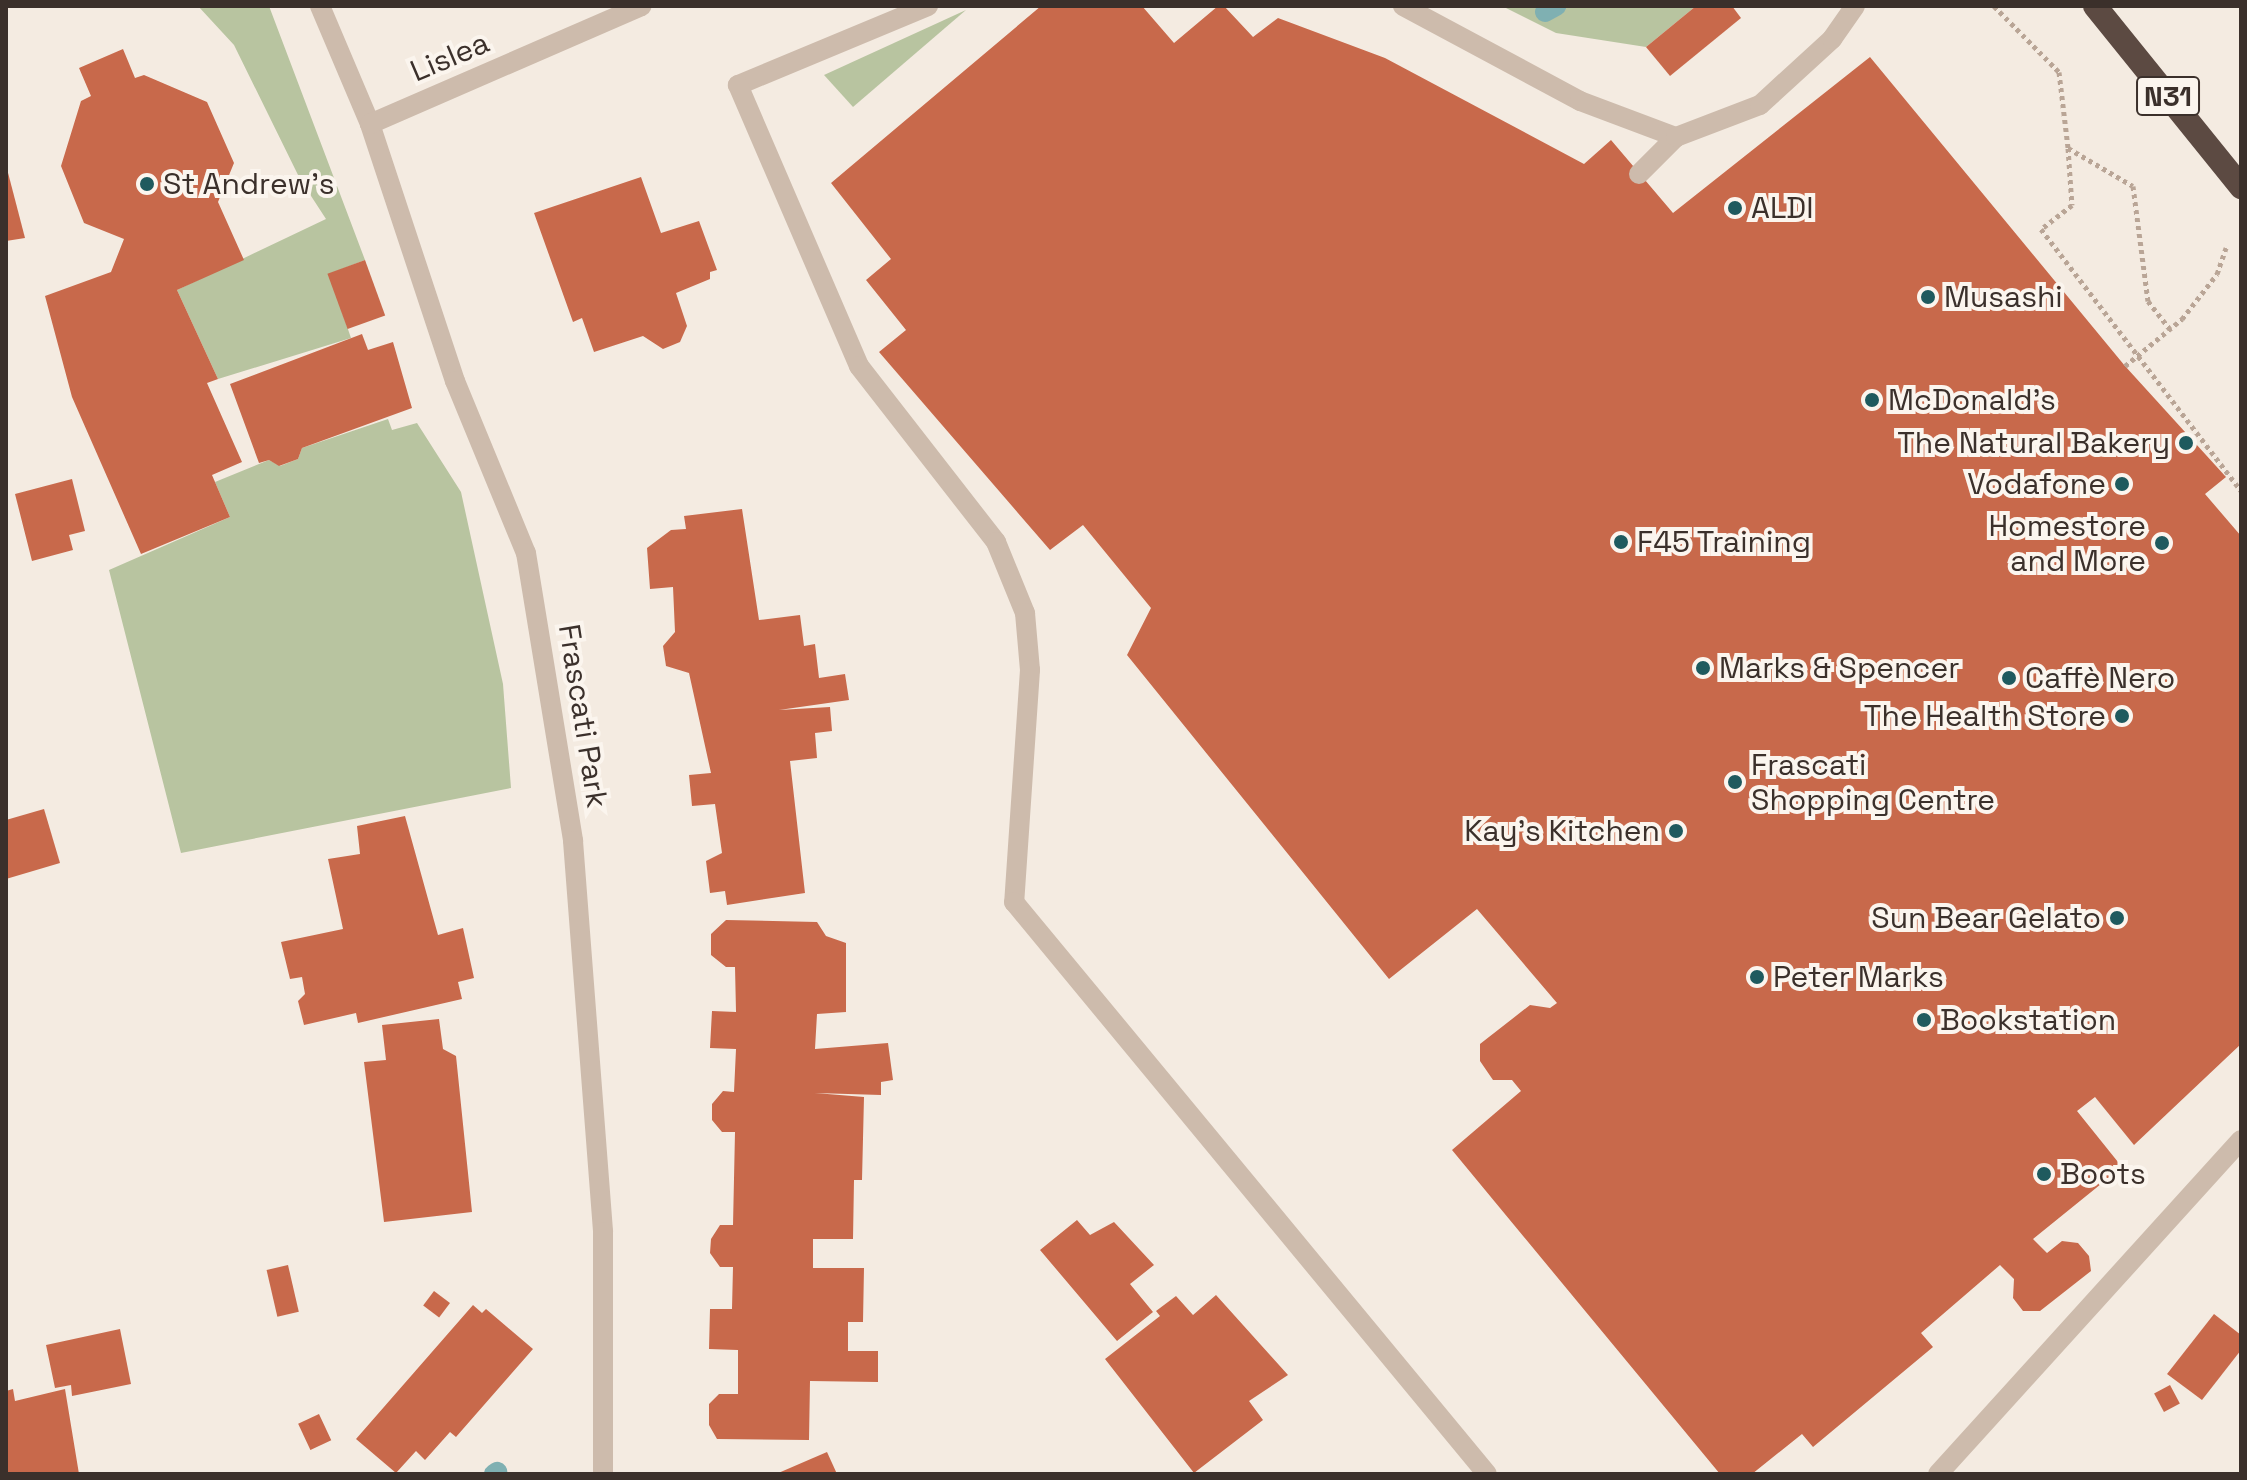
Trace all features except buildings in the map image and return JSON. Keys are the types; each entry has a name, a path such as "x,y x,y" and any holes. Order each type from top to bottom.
{"highway":[{"name":"N31","path":"2095,6 2241,187"}],"street":[{"name":"Frascati Park","path":"320,6 370,124 455,381 526,553 573,841 603,1232 603,1474"},
{"name":"Lislea","path":"370,124 642,6"},
{"path":"928,6 738,85 859,366 996,542 1025,613 1030,670 1014,902 1487,1474"},
{"path":"1403,6 1580,101 1676,137"},
{"path":"1639,174 1676,137 1760,105 1832,39 1855,6"},
{"path":"1938,1474 2241,1140"}],"path":[{"path":"1994,6 2059,72 2072,205 2041,229 2241,491"},
{"path":"2068,148 2133,186 2148,301 2170,329"},
{"path":"2125,366 2170,329 2217,274 2226,248"}],"green space":[{"path":"198,6 269,6 365,260 329,274 351,338 218,379 177,290 326,219 300,179 234,45"},
{"path":"1502,6 1696,6 1646,47 1556,33"},
{"path":"966,10 853,107 824,75"},
{"path":"388,419 392,430 417,423 461,492 503,684 511,788 181,853 109,570 230,517 215,482 269,460 280,466 298,459 302,448"}],"waterway":[{"path":"1545,12 1556,6"}],"place":[{"name":"St Andrew's","path":"147,184"},
{"name":"ALDI","path":"1735,208"},
{"name":"Musashi","path":"1928,297"},
{"name":"McDonald's","path":"1872,400"},
{"name":"The Natural Bakery","path":"2186,443"},
{"name":"Vodafone","path":"2122,484"},
{"name":"F45 Training","path":"1621,542"},
{"name":"Homestore and More","path":"2162,543"},
{"name":"Marks & Spencer","path":"1703,668"},
{"name":"Caffè Nero","path":"2009,678"},
{"name":"The Health Store","path":"2122,716"},
{"name":"Frascati Shopping Centre","path":"1735,782"},
{"name":"Kay's Kitchen","path":"1676,831"},
{"name":"Sun Bear Gelato","path":"2117,918"},
{"name":"Peter Marks","path":"1757,977"},
{"name":"Bookstation","path":"1924,1020"},
{"name":"Boots","path":"2044,1174"}]}
